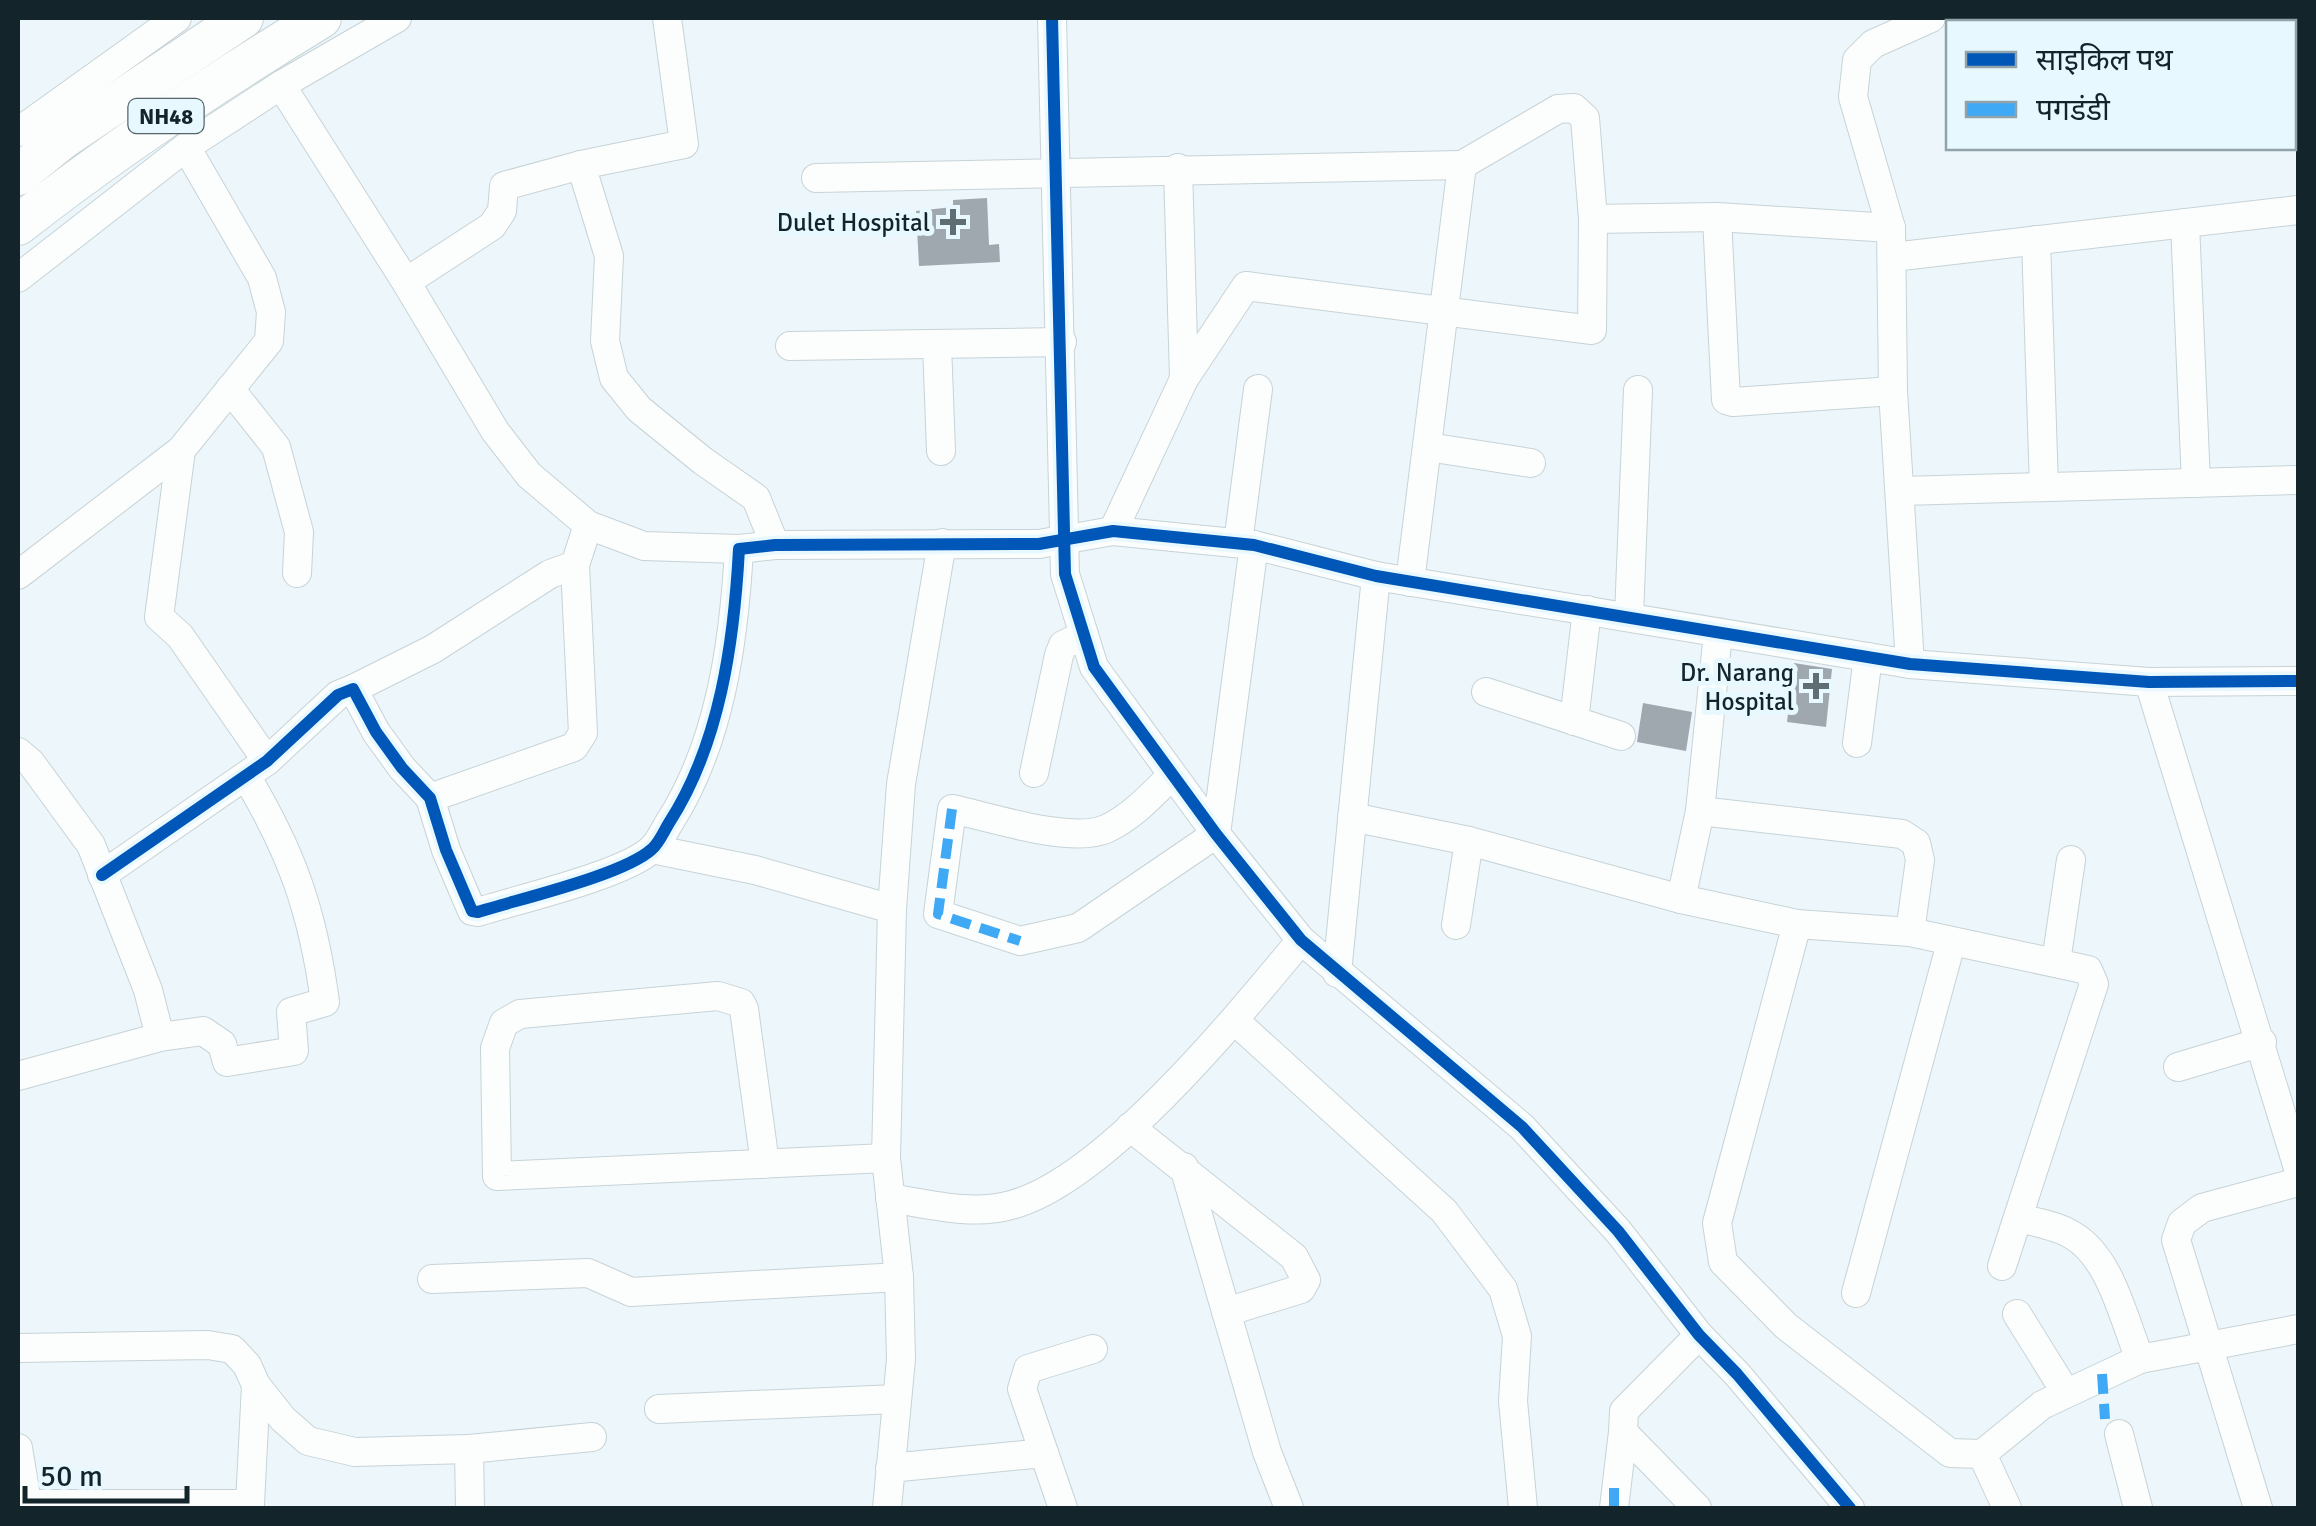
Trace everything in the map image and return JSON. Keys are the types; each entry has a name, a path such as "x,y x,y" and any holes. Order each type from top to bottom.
{"highway":[{"name":"NH48","path":"18,176 92,119 243,18"},
{"name":"NH48","path":"18,225 150,126 321,18"}],"street":[{"path":"18,132 177,18"},
{"path":"18,278 186,147 281,85 396,18"},
{"path":"406,282 492,226 502,211 504,186 684,144 667,18"},
{"path":"1052,18 1066,574 1094,667 1216,834 1301,940 1522,1126 1618,1231 1699,1335 1850,1508"},
{"path":"1910,664 1893,391 1891,228 1853,96 1857,60 1873,44 1931,18"},
{"path":"281,85 496,432 529,475 588,524 644,546 739,550 775,546 1039,544 1113,531 1246,544 1376,576 1910,664 2149,682 2297,685"},
{"path":"816,178 1462,165 1558,109 1574,108 1585,118 1593,219 1592,330 1246,286 1184,379 1113,531"},
{"path":"18,575 181,450 270,342 271,312 262,278 186,147"},
{"path":"581,165 609,256 605,341 614,378 639,409 756,498 775,546"},
{"path":"1410,582 1462,165"},
{"path":"1178,168 1184,379"},
{"path":"1892,257 2298,210"},
{"path":"1593,219 1717,218 1891,228"},
{"path":"1717,218 1726,400 1893,391"},
{"path":"2186,223 2196,483"},
{"path":"2036,240 2044,488"},
{"path":"790,346 1062,342"},
{"path":"937,344 941,451"},
{"path":"1172,775 1132,814 1102,831 1068,833 952,809 938,914 1020,941 1078,928 1216,834 1258,388"},
{"path":"230,389 276,447 299,532 297,574"},
{"path":"1630,616 1638,390"},
{"path":"1428,447 1530,463"},
{"path":"18,1076 160,1037 203,1032 222,1044 227,1062 294,1051 290,1012 325,1002 320,961 303,892 257,768 180,636 159,618 181,450"},
{"path":"1902,491 2298,480"},
{"path":"430,798 574,747 583,733 575,565 588,524"},
{"path":"886,1508 901,1358 899,1277 886,1158 892,909 901,784 942,543"},
{"path":"353,689 376,732 430,798 446,850 472,910 478,912 613,870 652,848 685,798 721,692 736,609 739,550"},
{"path":"102,875 257,768 338,695 433,648 550,574 575,565"},
{"path":"1337,972 1376,576"},
{"path":"1574,721 1586,610"},
{"path":"1681,899 1700,810 1718,633"},
{"path":"1034,772 1062,645 1084,635"},
{"path":"1857,743 1868,657"},
{"path":"2149,682 2298,1168"},
{"path":"1486,692 1621,736"},
{"path":"18,752 91,845 148,990 160,1037"},
{"path":"1700,810 1902,834 1916,843 1920,860 1910,932"},
{"path":"1352,817 1469,841 1681,899 1796,924 1910,932 2088,970 2094,984 2002,1266"},
{"path":"1456,925 1469,841"},
{"path":"652,848 756,870 892,909"},
{"path":"2056,962 2071,860"},
{"path":"1796,924 1717,1223 1723,1262 1786,1326 1950,1453 1982,1454 2042,1405 2140,1359 2298,1329"},
{"path":"890,1198 971,1210 1010,1206 1049,1192 1130,1128 1234,1020 1301,940"},
{"path":"1856,1294 1950,943"},
{"path":"765,1164 740,1002 718,996 520,1014 504,1022 494,1048 497,1176 765,1164 886,1158"},
{"path":"1234,1020 1444,1211 1503,1290 1517,1336 1514,1402 1524,1508"},
{"path":"2178,1067 2262,1042"},
{"path":"1130,1128 1184,1167 1294,1257 1304,1270 1306,1280 1301,1289 1226,1312"},
{"path":"1184,1167 1267,1452 1289,1508"},
{"path":"2258,1508 2176,1240 2182,1223 2202,1208 2298,1182"},
{"path":"2019,1218 2073,1235 2095,1257 2140,1359"},
{"path":"432,1280 588,1272 630,1292 899,1277"},
{"path":"2017,1314 2066,1393"},
{"path":"1614,1508 1624,1411 1699,1335"},
{"path":"18,1348 208,1344 232,1349 284,1419 308,1441 355,1452 592,1438"},
{"path":"1063,1508 1022,1389 1028,1369 1094,1349"},
{"path":"18,1448 24,1506 250,1506 256,1385"},
{"path":"660,1409 898,1399"},
{"path":"1623,1432 1697,1508"},
{"path":"2119,1434 2138,1508"},
{"path":"468,1448 470,1508"},
{"path":"890,1468 1044,1452"},
{"path":"1982,1454 2007,1508"}],"building":[{"path":"987,198 989,245 999,244 1000,262 919,266 916,211 953,207 953,200"},
{"path":"1794,663 1832,669 1826,727 1787,722"},
{"path":"1643,703 1692,712 1686,751 1637,742"}],"marked path":[{"path":"952,809 938,914 1020,941"},
{"path":"2102,1374 2105,1419"},
{"path":"1614,1485 1614,1508"}],"cycle path":[{"path":"1052,18 1065,574 1094,667 1216,834 1301,940 1522,1127 1618,1231 1699,1335 1850,1508"},
{"path":"102,875 267,761 338,695 353,689 376,732 430,798 446,850 472,911 570,885 638,859 657,844 701,760 728,656 739,549 775,545 1039,544 1113,531 1254,545 1376,576 1910,664 2149,682 2298,681"}],"place":[{"name":"Dulet Hospital","path":"953,222"},
{"name":"Dr. Narang Hospital","path":"1816,686"}]}
